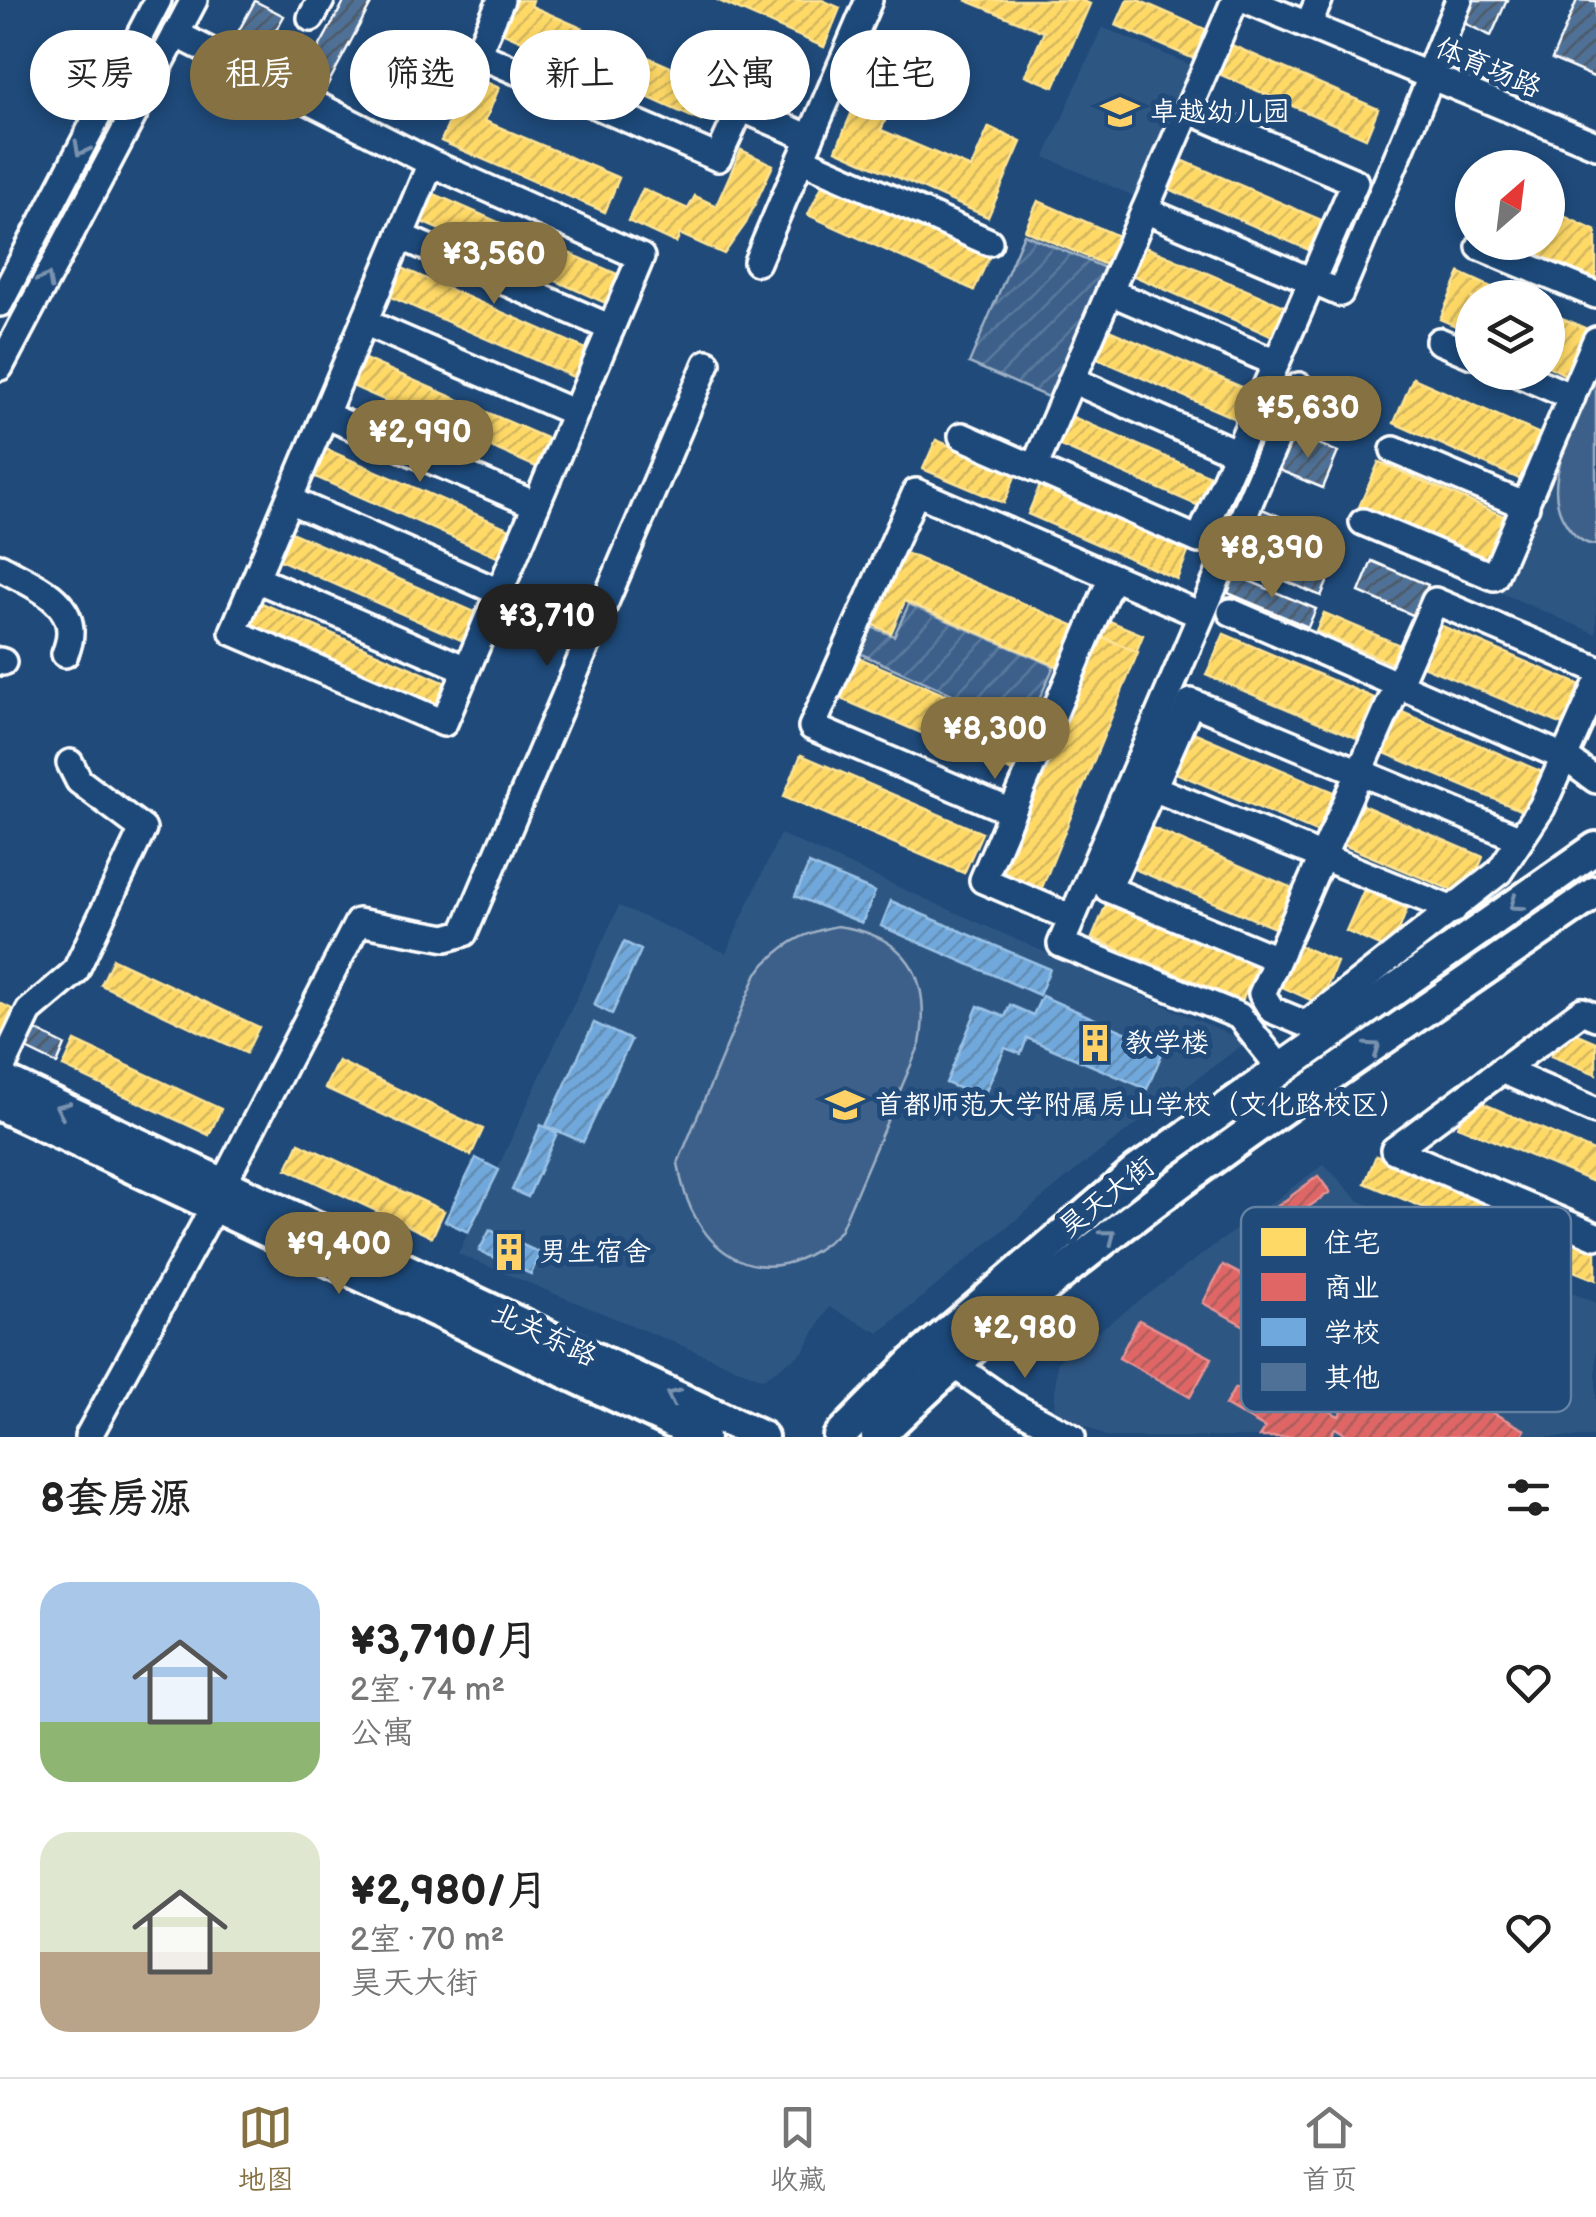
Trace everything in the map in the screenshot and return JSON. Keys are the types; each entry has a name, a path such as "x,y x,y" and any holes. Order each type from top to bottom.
{"main road":[{"name":"昊天大街","path":"838,1437 912,1363 1138,1170 1596,848"},
{"name":"昊天大街","path":"876,1437 1020,1306 1145,1209 1596,892"},
{"name":"北关东路","path":"0,1080 703,1437"},
{"name":"北关东路","path":"0,1105 219,1194 762,1437"}],"street":[{"path":"0,303 158,0"},
{"path":"0,367 194,0"},
{"path":"501,0 477,54 718,158 741,108 806,149 989,242"},
{"path":"757,262 870,0"},
{"path":"1034,468 1235,0"},
{"name":"体育场路","path":"1247,0 1596,145"},
{"path":"1308,26 1319,0"},
{"path":"1145,210 1340,293 1460,0"},
{"path":"176,34 431,163 641,257 444,724 233,632 431,163"},
{"path":"962,436 1199,540 1355,182 1188,110"},
{"path":"400,236 610,328"},
{"path":"1513,260 1596,295"},
{"path":"1110,292 1276,364"},
{"path":"364,322 575,413"},
{"path":"1363,522 1494,577 1596,340"},
{"path":"1439,341 1455,348"},
{"path":"88,1437 219,1194 358,922 446,938 464,933 707,362"},
{"path":"1072,380 1237,453"},
{"path":"1282,1070 1238,1016 1061,944 1299,386"},
{"path":"1556,390 1572,397"},
{"path":"325,415 536,505"},
{"path":"1394,450 1526,506"},
{"path":"1012,812 812,727 916,492 1202,616"},
{"path":"289,500 499,592"},
{"path":"0,567 58,599 66,609 73,635 65,654"},
{"path":"1072,918 984,880 1112,577"},
{"path":"256,579 466,670"},
{"path":"1596,669 1435,601 1262,994 1272,1010 1306,1024 1499,872 1566,758 1596,686"},
{"path":"1231,612 1566,758 1596,780"},
{"path":"1277,960 1108,889 1192,702 1521,838"},
{"path":"0,1072 29,1010 75,972 144,829 79,781 70,762"},
{"path":"1153,788 1452,910"},
{"path":"1528,1207 1394,1150 1582,1011 1596,1017"},
{"path":"1502,1070 1596,1111"},
{"path":"1571,1225 1596,1236"},
{"path":"954,1365 1010,1404 1072,1437"}],"shaded area":[{"name":"卓越幼儿园","path":"1102,27 1195,67 1138,198 1045,157"},
{"path":"1024,234 1105,268 1050,398 969,363"},
{"path":"1596,358 1596,634 1499,592"},
{"path":"1596,379 1596,545 1582,540 1568,526 1558,505 1556,488 1564,450"},
{"path":"909,604 1054,666 1027,727 852,650 864,624 894,636"},
{"name":"首都师范大学附属房山学校（文化路校区）","path":"780,834 1246,1042 1080,1167 879,1333 829,1307 803,1352 763,1379 458,1254 619,906 726,953"},
{"path":"837,926 881,939 909,962 922,998 920,1044 840,1231 812,1253 785,1264 760,1265 736,1258 715,1244 698,1223 678,1163 757,973 792,942"},
{"path":"1324,1164 1358,1200 1374,1207 1266,1207"},
{"path":"1241,1226 1241,1412 1571,1412 1571,1292 1596,1303 1596,1428 1592,1437 1107,1437 1054,1409 1057,1362"}],"building: 住宅":[{"path":"505,0 533,0 531,6 586,30 510,30 510,36 493,28"},
{"path":"717,0 822,0 840,8 824,47 810,41 810,30 785,30"},
{"path":"965,0 1081,0 1090,4 1054,87 1025,75 1044,32"},
{"path":"1127,0 1138,0 1209,31 1197,60 1116,25"},
{"path":"1229,44 1378,109 1366,138 1217,73"},
{"path":"650,58 670,67 670,107 650,98"},
{"path":"490,84 499,88 490,109"},
{"path":"450,120 485,120 619,178 605,212 441,141"},
{"path":"849,120 885,120 881,130 971,168 989,127 1021,142 988,217 836,150"},
{"path":"741,150 773,165 746,223 724,254 680,234 676,243 628,221 643,189 688,209 695,196 716,206"},
{"path":"1179,159 1328,223 1316,253 1167,188"},
{"path":"824,182 990,255 974,290 808,215"},
{"path":"425,190 619,275 606,303 413,218"},
{"path":"1038,201 1118,236 1106,265 1025,230"},
{"path":"1565,217 1596,231 1596,285 1540,260 1565,260"},
{"path":"1141,245 1291,309 1278,339 1130,274"},
{"path":"395,265 588,350 576,378 382,293"},
{"path":"1460,273 1475,280 1457,280"},
{"path":"1455,284 1455,326 1440,319"},
{"path":"1565,319 1589,330 1568,376 1565,374"},
{"path":"1104,328 1253,392 1241,421 1092,356"},
{"path":"360,357 553,441 541,469 348,384"},
{"path":"1413,378 1542,435 1522,480 1394,423"},
{"path":"1068,415 1217,479 1204,508 1056,444"},
{"path":"936,440 1016,474 1004,503 923,469"},
{"path":"321,447 514,531 502,559 309,474"},
{"path":"1379,462 1508,518 1487,564 1359,507"},
{"path":"1040,485 1189,550 1177,579 1028,514"},
{"path":"286,530 479,614 466,642 273,557"},
{"path":"894,548 1075,626 1057,666 905,601 891,633 863,620"},
{"path":"257,601 450,685 438,713 245,628"},
{"path":"1324,613 1404,647 1396,665 1316,631"},
{"path":"1107,620 1143,635 1136,652 1100,636"},
{"path":"1435,623 1585,687 1568,727 1418,664"},
{"path":"1224,634 1374,698 1357,738 1206,675"},
{"path":"1100,636 1138,652 1041,890 1003,875"},
{"path":"848,653 1028,731 1011,771 830,694"},
{"path":"1397,710 1547,774 1530,814 1380,751"},
{"path":"1186,729 1336,793 1319,833 1169,770"},
{"path":"801,755 982,833 964,873 784,796"},
{"path":"1355,802 1483,857 1466,896 1337,842"},
{"path":"1143,824 1292,888 1275,928 1125,865"},
{"path":"1364,890 1407,909 1391,951 1346,931"},
{"path":"1109,898 1259,961 1242,1001 1092,938"},
{"path":"1293,943 1337,962 1320,1004 1276,984"},
{"path":"113,959 259,1027 246,1053 101,985"},
{"path":"0,1003 24,1015 12,1041 0,1036"},
{"path":"1563,1028 1596,1042 1596,1074 1551,1056"},
{"path":"75,1041 221,1109 209,1135 63,1067"},
{"path":"338,1061 483,1129 471,1155 325,1088"},
{"path":"1470,1098 1596,1152 1596,1183 1458,1126"},
{"path":"299,1143 444,1211 432,1237 287,1169"},
{"path":"1376,1156 1498,1207 1422,1207 1365,1183"},
{"path":"1571,1237 1596,1248 1596,1280 1571,1270"}],"building: 商业":[{"path":"1318,1176 1330,1192 1308,1207 1276,1207"},
{"path":"1223,1265 1241,1274 1241,1324 1203,1303"},
{"path":"1139,1320 1212,1358 1190,1397 1119,1358"},
{"path":"1235,1388 1241,1391 1241,1412 1331,1412 1339,1416 1341,1412 1491,1412 1525,1430 1521,1437 1351,1437 1335,1428 1330,1437 1259,1437 1265,1428 1225,1405"}],"building: 学校":[{"path":"809,864 875,892 862,923 795,896"},
{"path":"891,901 1050,969 1039,995 881,926"},
{"path":"624,942 641,950 612,1014 594,1005"},
{"name":"教学楼","path":"1042,996 1164,1049 1147,1089 1027,1038 1021,1054 1005,1048 983,1098 946,1083 978,1006 1005,1017 1010,1005 1033,1015"},
{"path":"594,1023 631,1040 583,1142 546,1126"},
{"path":"541,1125 557,1133 528,1197 512,1190"},
{"path":"476,1158 499,1170 468,1232 445,1221"},
{"name":"男生宿舍","path":"490,1230 540,1253 531,1274 479,1251"}],"building: 其他":[{"path":"345,0 373,0 357,30 350,30 350,43 330,80 329,30"},
{"path":"1474,0 1507,0 1491,36 1464,23"},
{"path":"1577,0 1596,1 1596,78 1552,59"},
{"path":"255,1 284,16 276,30 239,30"},
{"path":"1313,389 1331,397 1319,425 1301,418"},
{"path":"1294,434 1338,452 1323,488 1279,470"},
{"path":"1262,509 1343,543 1335,561 1255,527"},
{"path":"1248,544 1329,578 1321,596 1241,562"},
{"path":"1372,561 1428,585 1415,616 1359,592"},
{"path":"1235,575 1316,609 1308,627 1228,593"},
{"path":"33,1029 65,1045 57,1064 24,1048"}],"place":[{"name":"卓越幼儿园","path":"1120,112"},
{"name":"教学楼","path":"1095,1043"},
{"name":"首都师范大学附属房山学校（文化路校区）","path":"845,1105"},
{"name":"男生宿舍","path":"509,1252"}]}
